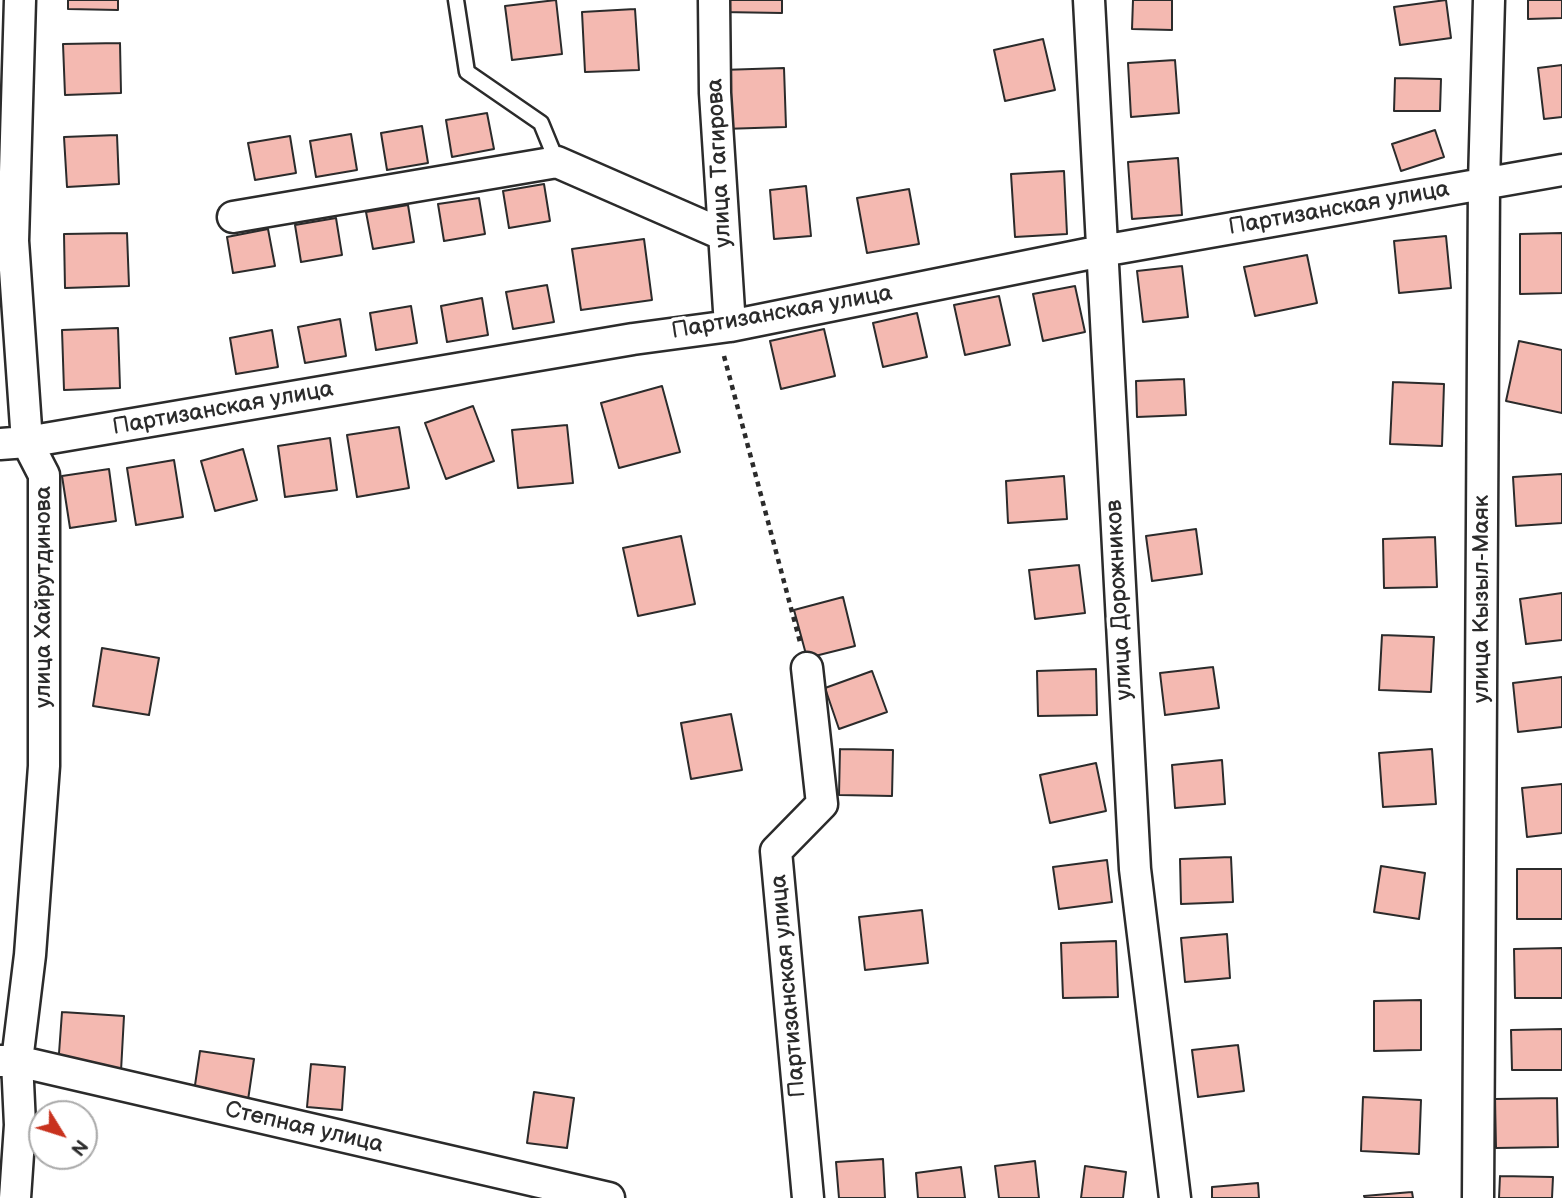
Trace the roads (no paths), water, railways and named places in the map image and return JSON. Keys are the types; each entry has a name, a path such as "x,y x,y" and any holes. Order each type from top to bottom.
{"street":[{"name":"улица Хайрутдинова","path":"15,1198 20,1125 8,1061 30,955 44,766 44,475 14,443 13,241 20,0"},
{"name":"улица Тагирова","path":"714,0 715,93 724,235 724,327"},
{"name":"улица Дорожников","path":"1089,0 1135,869 1175,1198"},
{"name":"улица Кызыл-Маяк","path":"1478,1198 1484,183 1489,0"},
{"path":"233,217 557,162 724,235"},
{"name":"Партизанская улица","path":"14,443 633,339 724,327 1102,251 1562,170"},
{"name":"Партизанская улица","path":"807,668 822,804 776,850 808,1198"},
{"name":"Степная улица","path":"8,1061 513,1187 609,1198"}],"lane":[{"path":"456,0 467,72 541,123 557,162"}]}
